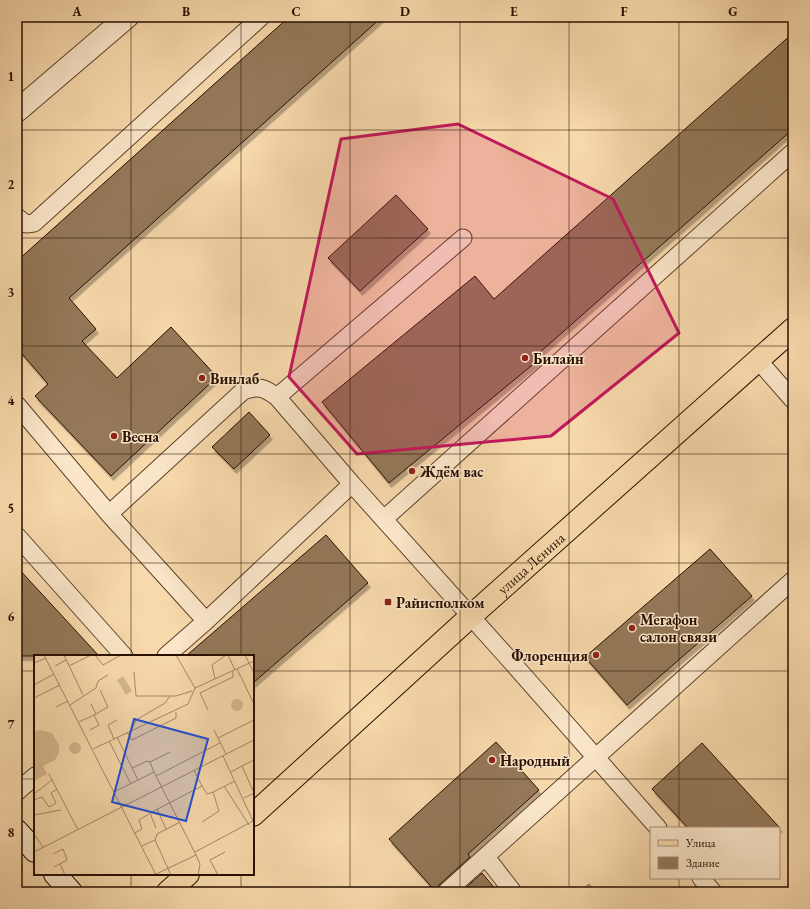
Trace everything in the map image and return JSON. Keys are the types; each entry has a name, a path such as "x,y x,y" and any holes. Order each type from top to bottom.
{"main road":[{"name":"улица Ленина","path":"254,814 471,616 793,329"},
{"path":"168,892 187,875"}],"street":[{"path":"17,111 128,17"},
{"path":"17,831 34,850"},
{"path":"56,875 71,892"}],"lane":[{"path":"17,217 26,224 34,223 261,17"},
{"path":"384,519 793,152"},
{"path":"277,397 463,238"},
{"path":"758,360 793,400"},
{"path":"109,514 243,391 254,388 263,388 277,397 352,484 657,827"},
{"path":"17,405 109,514 206,621"},
{"path":"167,655 206,621 352,484"},
{"path":"17,536 123,655"},
{"path":"446,892 793,580"},
{"path":"17,792 34,777"},
{"path":"486,857 513,892"},
{"path":"702,879 713,892"}],"highlighted area":[{"path":"458,124 613,199 679,333 551,436 357,454 289,377 341,139"}],"shaded area":[{"path":"589,884 596,892 580,892"}],"building":[{"path":"289,17 382,17 69,298 96,329 82,341 117,378 171,327 217,377 111,476 35,396 48,384 17,348 17,261"},
{"path":"793,33 793,129 539,353 542,357 389,483 322,402 475,276 494,299"},
{"path":"396,195 428,229 360,291 328,258"},
{"path":"249,412 270,435 234,469 212,447"},
{"path":"326,535 368,583 254,682 254,655 187,655"},
{"path":"710,549 752,596 627,705 585,657"},
{"path":"17,567 98,655 17,656"},
{"path":"496,742 539,790 468,854 470,857 439,885 436,892 389,839"},
{"path":"702,743 779,827 687,827 652,789"},
{"path":"482,873 498,892 461,892"}],"place":[{"name":"Билайн","path":"525,358"},
{"name":"Винлаб","path":"202,378"},
{"name":"Весна","path":"114,436"},
{"name":"Ждём вас","path":"412,471"},
{"name":"Райисполком","path":"388,602"},
{"name":"Мегафон салон связи","path":"632,628"},
{"name":"Флоренция","path":"596,655"},
{"name":"Народный","path":"492,760"}]}
